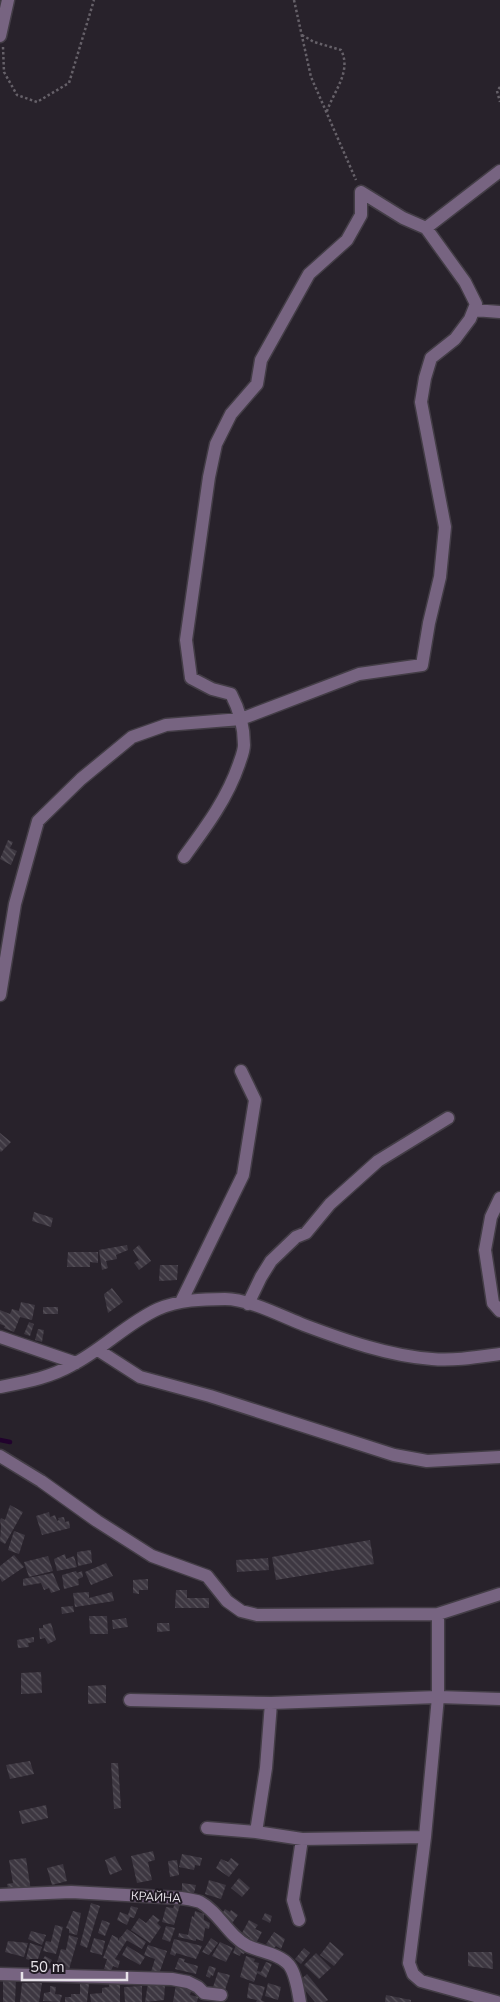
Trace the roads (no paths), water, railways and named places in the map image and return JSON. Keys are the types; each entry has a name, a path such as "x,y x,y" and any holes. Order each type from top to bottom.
{"street":[{"path":"0,36 8,0"},
{"path":"426,228 500,171"},
{"path":"0,995 15,904 38,821 81,779 132,737 166,725 241,719 359,674 422,665 429,623 440,577 445,527 421,402 431,358 455,339 470,319 476,304 465,282 426,228 403,218 361,192 361,215 347,240 309,274 278,333 261,360 257,384 231,414 216,444 209,477 186,640 191,678 212,689 231,694 241,719 245,747 234,780 213,817 184,856"},
{"path":"474,310 500,312"},
{"path":"182,1302 243,1175 255,1100 241,1071"},
{"path":"248,1304 271,1261 296,1236 306,1233 330,1204 378,1161 448,1118"},
{"path":"500,1198 491,1217 485,1250 494,1275 493,1303 500,1311"},
{"path":"0,1388 42,1379 98,1350 157,1310 182,1302 201,1300 228,1299 248,1304 371,1347 408,1356 433,1359 500,1354"},
{"path":"0,1337 76,1363"},
{"path":"98,1350 140,1377 210,1396 394,1455 427,1462 500,1457"},
{"path":"0,1456 41,1481 97,1521 152,1556 207,1576 227,1601 241,1610 257,1615 438,1614 500,1594"},
{"path":"438,1614 438,1697 425,1837 409,1963 413,1974 421,1981 497,2002"},
{"path":"130,1700 271,1703 438,1697 500,1699"},
{"path":"256,1832 266,1768 271,1703"},
{"path":"208,1828 256,1832 302,1839 425,1837"},
{"path":"300,1920 293,1900 302,1839"},
{"name":"КРАЙНА","path":"0,1895 71,1892 181,1898 199,1902 209,1909 231,1933 247,1945 274,1956 290,1966 294,1974 300,2002"},
{"path":"0,1974 172,1979 198,1987 204,1998 221,1996"}],"waterway":[{"path":"0,1440 10,1442"}]}
